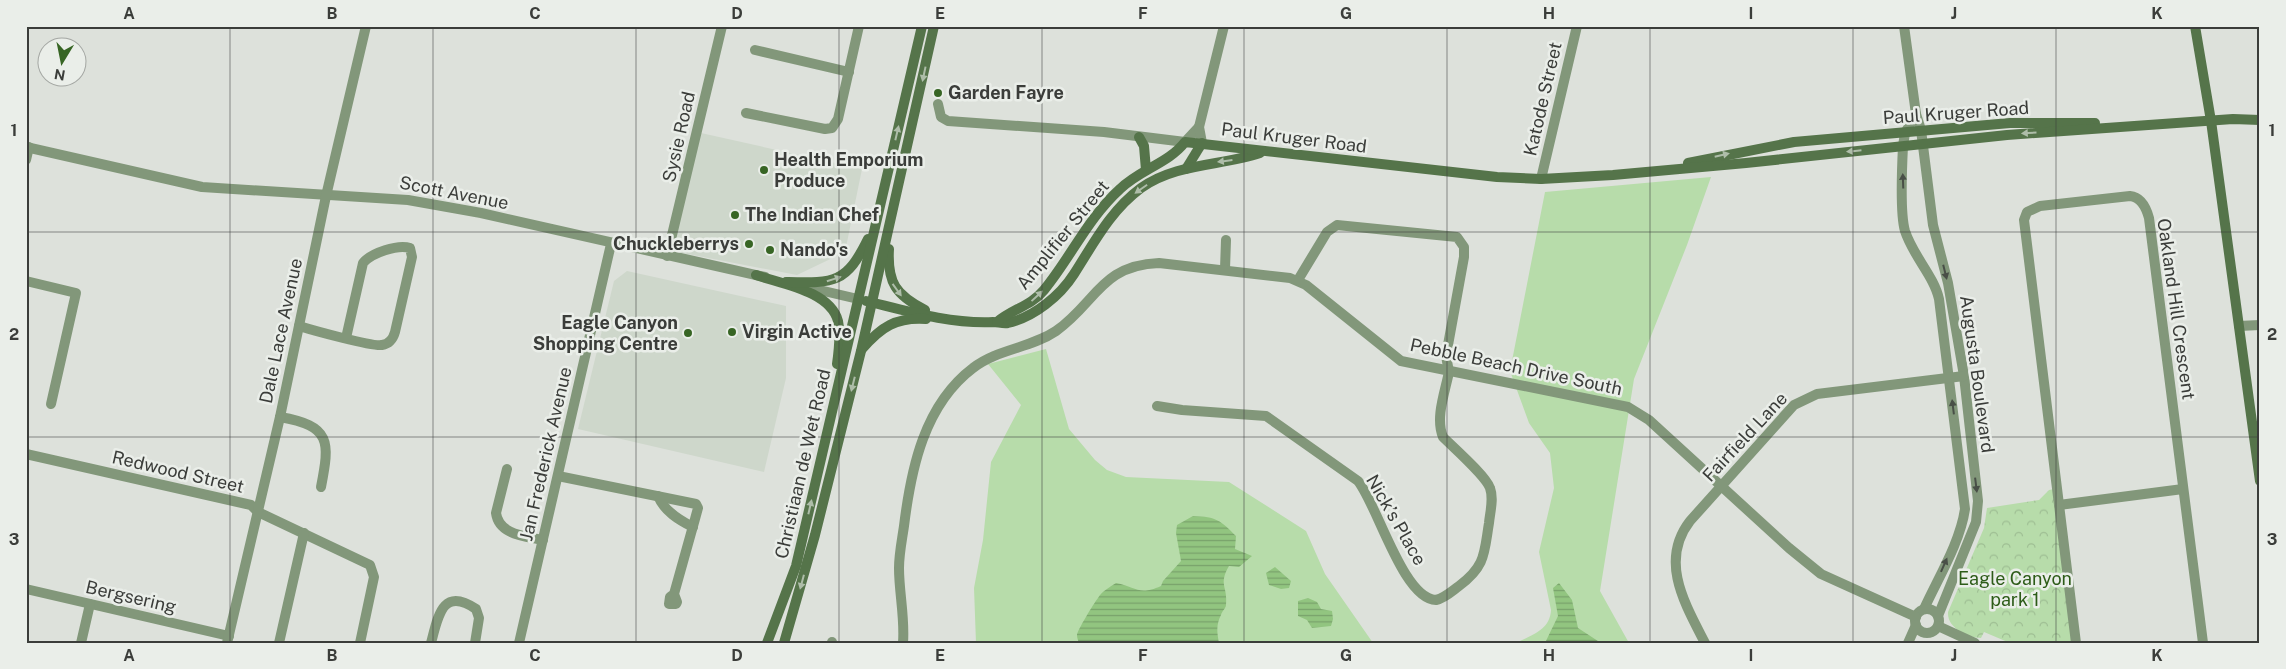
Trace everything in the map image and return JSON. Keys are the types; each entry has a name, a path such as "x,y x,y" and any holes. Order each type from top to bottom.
{"street":[{"name":"Dale Lace Avenue","path":"228,639 280,417 326,196 366,26"},
{"name":"Sysie Road","path":"667,256 722,26"},
{"path":"746,113 826,129 832,128 838,119 859,26"},
{"name":"Christiaan de Wet Road","path":"767,643 796,566 922,26"},
{"name":"Christiaan de Wet Road","path":"784,643 815,535 861,351 934,26"},
{"name":"Amplifier Street","path":"1202,143 1199,127 1224,26"},
{"name":"Katode Street","path":"1541,179 1577,26"},
{"name":"Augusta Boulevard","path":"1904,26 1916,114 1921,130 1933,225 1948,283 1964,376 1978,513 1973,530 1926,643"},
{"path":"2195,26 2210,117 2260,480"},
{"path":"755,50 849,72"},
{"name":"Paul Kruger Road","path":"938,104 942,117 948,121 1104,132 1264,152 1497,177 1541,179 1658,171 2007,135 2260,113"},
{"path":"1905,132 1916,114"},
{"name":"Paul Kruger Road","path":"1658,171 1748,149 1794,142 1921,130 2010,123 2065,124 2210,117 2260,120"},
{"name":"Amplifier Street","path":"997,322 1026,306 1043,291 1101,209 1120,188 1172,154 1199,127"},
{"name":"Augusta Boulevard","path":"1905,132 1903,146 1905,229 1919,262 1937,290 1965,508 1957,535 1924,609"},
{"path":"1139,137 1144,146 1146,170"},
{"path":"1186,169 1202,143"},
{"name":"Scott Avenue","path":"28,147 202,187 326,196 368,196 408,200 481,213 871,303"},
{"path":"26,160 28,147"},
{"name":"Amplifier Street","path":"871,303 962,322 1006,323 1026,316 1052,298 1071,279 1095,238 1120,206 1142,188 1160,178 1186,169 1241,159 1264,152"},
{"name":"Oakland Hill Crescent","path":"2076,643 2024,224 2027,212 2040,206 2118,196 2137,197 2143,203 2148,218 2203,643"},
{"path":"785,282 828,281 844,275 858,260 876,224"},
{"path":"1298,280 1327,232 1338,225 1457,237 1464,247 1464,257 1446,356 1449,372"},
{"path":"890,226 888,257 892,282 902,296 939,318"},
{"path":"1225,269 1226,240"},
{"name":"Jan Frederick Avenue","path":"519,643 611,244"},
{"path":"299,326 346,338 380,346 390,342 393,338 412,257 410,248 400,246 370,258 363,263 346,338"},
{"name":"Pebble Beach Drive South","path":"903,643 904,617 900,558 912,472 925,433 934,415 964,376 980,363 1054,332 1073,316 1106,280 1128,268 1159,262 1272,274 1298,280 1395,357 1410,364 1628,407 1649,420 1789,548 1821,574 1916,621 1923,632 1935,625"},
{"path":"756,275 813,295 825,302 836,315 840,341 834,402"},
{"path":"26,281 76,293 51,404"},
{"path":"861,351 879,330 894,322 918,318 962,322"},
{"path":"2239,326 2260,325"},
{"name":"Nick’s Place","path":"1157,406 1195,411 1256,414 1276,421 1358,481 1366,493 1394,554 1422,594 1436,600 1453,591 1480,567 1484,557 1491,506 1491,493 1487,482 1443,437 1440,430 1440,416 1449,372"},
{"name":"Fairfield Lane","path":"1705,643 1679,588 1675,560 1678,544 1686,526 1794,406 1807,398 1964,376"},
{"path":"280,417 312,425 319,431 326,450 321,487"},
{"name":"Redwood Street","path":"26,454 251,505 258,512 370,565 374,577 360,643"},
{"path":"507,470 496,513 497,519 510,532 543,540"},
{"path":"558,476 696,504 698,508 674,594"},
{"path":"2059,505 2183,489"},
{"path":"658,496 662,505 677,518 693,527"},
{"path":"279,643 304,533"},
{"name":"Bergsering","path":"26,589 228,639"},
{"path":"431,643 439,611 445,604 453,602 463,603 476,609 479,618 475,643"},
{"path":"81,643 90,604"},
{"path":"1908,643 1916,621 1924,609 1931,609 1935,625 1975,643"}],"shaded area":[{"path":"701,133 862,169 845,252 797,275 672,251"},
{"path":"627,271 786,306 786,378 764,472 578,429 614,281"},
{"path":"1193,516 1218,520 1236,536 1235,549 1252,556 1239,567 1229,566 1224,577 1226,605 1219,619 1217,632 1219,643 1079,643 1077,635 1080,628 1096,601 1106,589 1116,583 1138,590 1154,589 1161,586 1163,581 1181,561 1176,533 1177,525"},
{"path":"1275,567 1291,581 1289,588 1281,589 1269,585 1266,573"},
{"path":"1559,583 1572,600 1578,628 1601,643 1545,643 1558,616 1553,588"},
{"path":"1308,598 1317,602 1321,609 1332,611 1333,619 1331,626 1312,628 1307,620 1298,616 1298,601"}],"green space":[{"path":"1711,177 1687,245 1634,379 1600,591 1629,643 1516,643 1544,627 1550,617 1551,610 1539,552 1554,488 1550,453 1529,423 1510,371 1545,192"},
{"path":"1046,349 1069,429 1095,460 1107,470 1126,477 1229,482 1306,531 1325,574 1373,643 976,643 974,588 983,540 991,462 1021,405 988,364"},
{"name":"Eagle Canyon park 1","path":"2054,489 2073,643 2010,643 1984,632 1981,638 1959,631 1951,623 1948,612 1984,528 1987,508 2039,500 2049,490"}],"place":[{"name":"Garden Fayre","path":"938,93"},
{"name":"Health Emporium Produce","path":"764,170"},
{"name":"The Indian Chef","path":"735,215"},
{"name":"Chuckleberrys","path":"749,244"},
{"name":"Nando's","path":"770,250"},
{"name":"Virgin Active","path":"732,332"},
{"name":"Eagle Canyon Shopping Centre","path":"688,333"}]}
